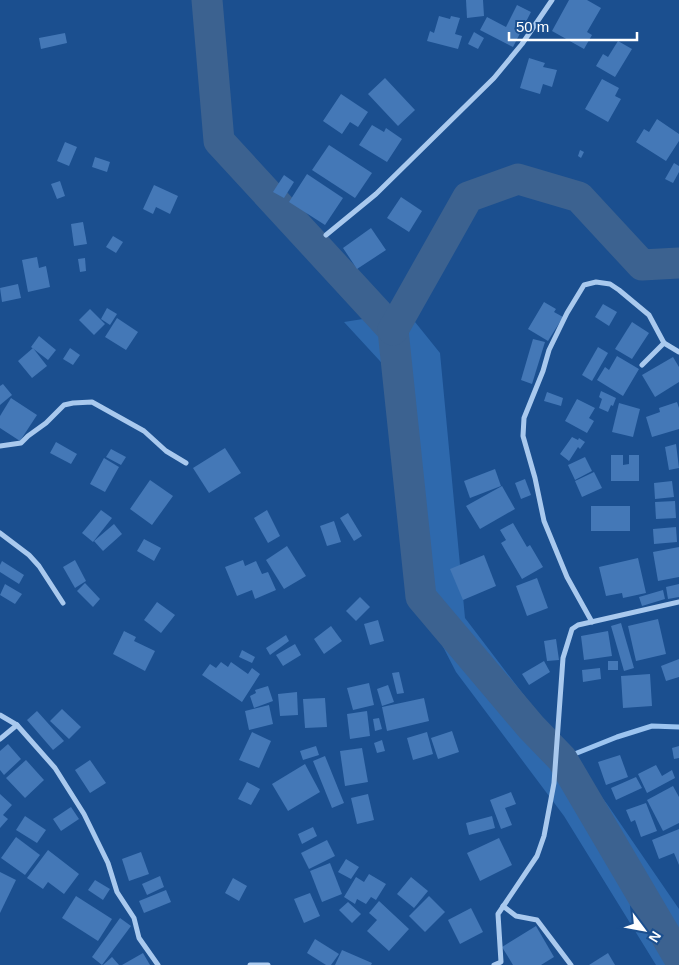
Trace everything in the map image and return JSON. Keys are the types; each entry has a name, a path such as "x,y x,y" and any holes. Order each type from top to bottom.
{"street":[{"path":"326,235 376,194 494,78 522,44 552,0"},
{"path":"592,622 567,577 544,521 535,478 522,436 524,418 548,350 584,285 596,282 610,284 619,290 649,315 664,343 679,352"},
{"path":"642,365 664,343"},
{"path":"0,446 21,443 46,423 64,405 92,402 144,432 166,451 186,463"},
{"path":"0,533 29,555 39,566 63,603"},
{"path":"494,965 502,964 498,914 537,856 544,836 554,783 563,658 572,629 578,625 679,602"},
{"path":"0,715 17,724 55,768 84,814 108,863 117,892 134,918 139,938 158,965"},
{"path":"0,740 17,724"},
{"path":"503,906 516,916 537,920 571,965"},
{"path":"250,965 268,965"}],"shaded area":[{"path":"407,312 440,353 465,618 607,804 679,909 679,965 656,965 564,816 456,672 406,575 391,373 344,322"}],"building":[{"path":"466,0 483,0 484,16 467,18"},
{"path":"569,0 587,0 601,8 587,32 592,35 584,49 552,31"},
{"path":"517,5 531,12 513,47 480,30 487,17 506,27"},
{"path":"439,16 450,19 451,16 460,18 455,34 462,36 458,49 427,41 430,31 434,33"},
{"path":"474,32 484,38 478,49 468,44"},
{"path":"65,33 67,43 41,49 39,38"},
{"path":"618,41 632,49 615,77 596,66 603,54 608,57"},
{"path":"529,58 545,63 543,67 557,70 552,87 543,84 540,94 520,88"},
{"path":"385,78 415,110 398,126 368,94"},
{"path":"602,79 619,88 615,96 621,99 608,122 585,109"},
{"path":"341,94 368,112 358,127 350,122 342,134 323,121"},
{"path":"657,119 679,134 679,141 666,161 636,142 644,129 649,132"},
{"path":"372,125 384,132 386,128 402,139 387,162 359,145"},
{"path":"65,142 77,147 69,166 57,161"},
{"path":"329,145 372,173 355,198 312,170"},
{"path":"580,150 584,152 581,158 578,156"},
{"path":"95,157 110,162 107,172 92,167"},
{"path":"674,163 679,166 679,172 673,183 665,179"},
{"path":"307,174 343,198 325,225 289,202"},
{"path":"284,175 294,182 284,198 273,192"},
{"path":"60,181 65,196 57,199 51,184"},
{"path":"154,185 178,196 170,214 156,207 153,214 143,209"},
{"path":"401,197 422,211 409,232 387,218"},
{"path":"83,222 87,244 74,246 71,224"},
{"path":"371,228 386,250 357,269 343,248"},
{"path":"113,236 123,242 116,253 106,247"},
{"path":"37,257 39,268 46,266 50,287 28,292 22,260"},
{"path":"85,258 86,271 80,272 78,259"},
{"path":"18,284 21,298 2,302 0,288"},
{"path":"544,302 556,309 554,312 563,317 548,341 528,329"},
{"path":"603,304 617,312 609,326 595,317"},
{"path":"107,308 117,314 110,325 101,319"},
{"path":"90,309 105,324 94,335 79,320"},
{"path":"117,318 138,332 126,350 105,337"},
{"path":"632,322 649,333 632,359 615,349"},
{"path":"39,336 56,350 48,360 31,347"},
{"path":"533,339 545,342 532,384 521,380"},
{"path":"598,347 608,353 592,381 582,375"},
{"path":"33,348 47,366 32,378 18,361"},
{"path":"70,348 80,355 73,365 63,359"},
{"path":"617,356 639,369 623,396 597,380 605,367 609,370"},
{"path":"673,357 679,367 679,382 655,397 642,375"},
{"path":"3,384 12,395 0,405 0,386"},
{"path":"601,391 616,398 608,412 599,408 602,399 599,397"},
{"path":"547,392 563,398 561,406 544,401"},
{"path":"11,398 37,415 20,441 0,428 0,416"},
{"path":"577,399 595,408 589,418 594,421 587,433 565,421"},
{"path":"677,402 679,408 679,429 652,437 646,417 660,412 659,408"},
{"path":"619,403 640,409 633,437 612,432"},
{"path":"572,437 578,440 579,438 585,442 580,449 578,447 569,461 560,454"},
{"path":"56,442 77,454 71,464 50,453"},
{"path":"676,444 679,468 669,470 665,447"},
{"path":"225,448 241,473 209,493 193,468"},
{"path":"111,449 126,457 121,465 106,457"},
{"path":"611,455 623,455 623,465 629,464 629,455 639,455 639,481 611,481"},
{"path":"585,457 592,471 575,480 568,465"},
{"path":"104,458 119,467 105,492 90,484"},
{"path":"495,469 501,486 470,498 464,481"},
{"path":"594,472 602,488 582,497 575,481"},
{"path":"525,479 531,495 521,499 515,483"},
{"path":"150,480 173,496 152,525 130,509"},
{"path":"672,481 674,497 655,499 654,483"},
{"path":"502,486 515,509 480,529 466,506"},
{"path":"675,501 676,518 656,519 655,502"},
{"path":"591,506 630,506 630,531 591,531"},
{"path":"101,510 112,518 93,542 82,533"},
{"path":"267,510 280,536 268,543 254,518"},
{"path":"348,513 362,536 354,541 340,518"},
{"path":"334,521 341,542 327,546 320,526"},
{"path":"513,523 527,547 530,545 543,567 522,579 501,543 506,540 500,530"},
{"path":"114,524 122,534 103,551 94,541"},
{"path":"676,527 677,542 654,544 653,529"},
{"path":"144,539 161,548 154,561 137,551"},
{"path":"287,546 306,576 284,589 266,560"},
{"path":"679,547 679,577 658,581 653,552"},
{"path":"484,555 496,586 463,600 450,569"},
{"path":"638,558 646,593 623,598 622,593 606,596 599,567"},
{"path":"75,560 86,581 75,588 63,567"},
{"path":"243,560 245,566 256,561 262,574 268,572 276,590 255,599 252,590 237,596 225,567"},
{"path":"2,561 24,575 19,584 0,572"},
{"path":"537,578 548,608 527,616 516,586"},
{"path":"85,583 100,599 93,607 77,591"},
{"path":"5,584 22,594 15,604 0,595"},
{"path":"679,584 679,597 668,599 666,587"},
{"path":"663,590 665,599 642,606 639,597"},
{"path":"360,597 370,607 356,621 346,611"},
{"path":"157,602 175,615 161,633 144,620"},
{"path":"658,619 666,654 636,661 628,626"},
{"path":"378,620 384,641 370,645 364,624"},
{"path":"621,623 634,668 624,671 611,626"},
{"path":"331,626 342,641 324,654 314,639"},
{"path":"124,631 136,637 134,641 155,651 145,671 113,654"},
{"path":"608,631 612,656 584,660 581,636"},
{"path":"286,635 289,641 270,655 266,648"},
{"path":"556,639 559,660 547,661 544,641"},
{"path":"295,644 301,655 283,666 276,655"},
{"path":"242,650 255,657 252,663 239,657"},
{"path":"679,659 679,677 666,681 661,666"},
{"path":"544,661 550,672 529,685 522,674"},
{"path":"608,661 618,661 618,670 608,670"},
{"path":"221,662 228,667 231,662 248,674 252,668 260,674 242,702 202,675 210,664 216,668"},
{"path":"600,668 601,679 583,682 582,670"},
{"path":"399,672 404,693 397,694 392,673"},
{"path":"650,674 652,706 623,708 621,676"},
{"path":"369,683 374,705 353,710 347,688"},
{"path":"388,685 394,702 382,706 377,689"},
{"path":"268,686 273,701 254,708 250,696 256,693 255,690"},
{"path":"297,692 298,715 280,716 278,694"},
{"path":"325,698 327,727 305,728 303,699"},
{"path":"424,698 429,721 387,731 382,707"},
{"path":"269,705 273,724 249,730 245,711"},
{"path":"62,709 81,727 69,739 50,721"},
{"path":"37,711 64,741 53,750 27,720"},
{"path":"367,711 370,736 350,739 347,714"},
{"path":"379,718 382,729 375,731 373,719"},
{"path":"452,731 459,752 438,759 431,738"},
{"path":"252,732 271,741 259,768 239,760"},
{"path":"427,732 433,754 413,760 407,738"},
{"path":"382,740 385,751 377,753 374,743"},
{"path":"8,744 21,759 4,775 0,770 0,751"},
{"path":"316,746 319,755 303,760 300,751"},
{"path":"679,746 679,758 674,759 672,748"},
{"path":"362,748 368,782 345,786 340,751"},
{"path":"620,755 628,777 606,785 598,762"},
{"path":"325,756 344,803 332,808 313,761"},
{"path":"26,760 44,780 25,798 6,778"},
{"path":"90,760 106,783 90,793 75,770"},
{"path":"305,764 320,792 288,811 272,784"},
{"path":"656,765 662,776 672,770 675,778 647,793 638,774"},
{"path":"636,777 642,788 616,800 611,788"},
{"path":"247,782 260,789 251,805 238,799"},
{"path":"673,786 679,797 679,823 663,831 647,800"},
{"path":"511,792 516,804 505,808 512,825 501,829 490,800"},
{"path":"0,794 12,805 3,815 8,819 0,828"},
{"path":"368,794 374,820 357,824 351,798"},
{"path":"646,803 657,831 641,837 635,820 631,822 626,810"},
{"path":"71,807 79,819 61,831 53,819"},
{"path":"25,816 46,830 37,843 16,830"},
{"path":"492,816 495,828 469,835 466,823"},
{"path":"313,827 317,836 302,844 298,834"},
{"path":"679,829 679,865 674,853 659,859 652,840"},
{"path":"16,837 40,855 25,875 1,858"},
{"path":"499,838 512,865 480,881 467,853"},
{"path":"327,840 335,856 309,869 301,853"},
{"path":"48,850 79,874 64,894 48,882 43,889 27,878"},
{"path":"141,852 149,874 129,881 122,859"},
{"path":"346,859 359,867 351,879 338,872"},
{"path":"330,863 342,894 322,902 310,871"},
{"path":"0,872 16,880 0,913"},
{"path":"369,874 386,884 376,900 371,897 366,904 357,899 355,904 344,897 356,877 364,882"},
{"path":"160,876 164,887 147,895 142,884"},
{"path":"411,877 428,891 414,908 397,894"},
{"path":"233,878 247,886 239,901 225,893"},
{"path":"95,880 110,889 103,900 88,890"},
{"path":"166,890 171,902 144,913 139,901"},
{"path":"310,893 320,916 304,923 294,899"},
{"path":"76,896 112,919 98,941 62,918"},
{"path":"429,896 445,912 425,932 409,916"},
{"path":"379,901 409,929 389,951 367,931 377,920 369,913"},
{"path":"348,902 361,914 352,923 339,910"},
{"path":"471,908 483,932 460,944 448,920"},
{"path":"120,918 131,926 102,965 92,957"},
{"path":"536,926 554,957 541,965 513,965 502,947"},
{"path":"315,939 339,954 331,965 326,965 307,953"},
{"path":"342,950 372,963 371,965 335,965"},
{"path":"143,953 150,965 122,965"},
{"path":"608,953 615,965 589,965"},
{"path":"112,957 119,965 103,965"}],"waterway":[{"path":"207,0 219,141 393,330 421,597 531,727 562,759 679,958"},
{"path":"393,330 468,197 518,179 579,197 642,265 679,263"},
{"path":"562,759 617,737 652,726 679,727"}]}
